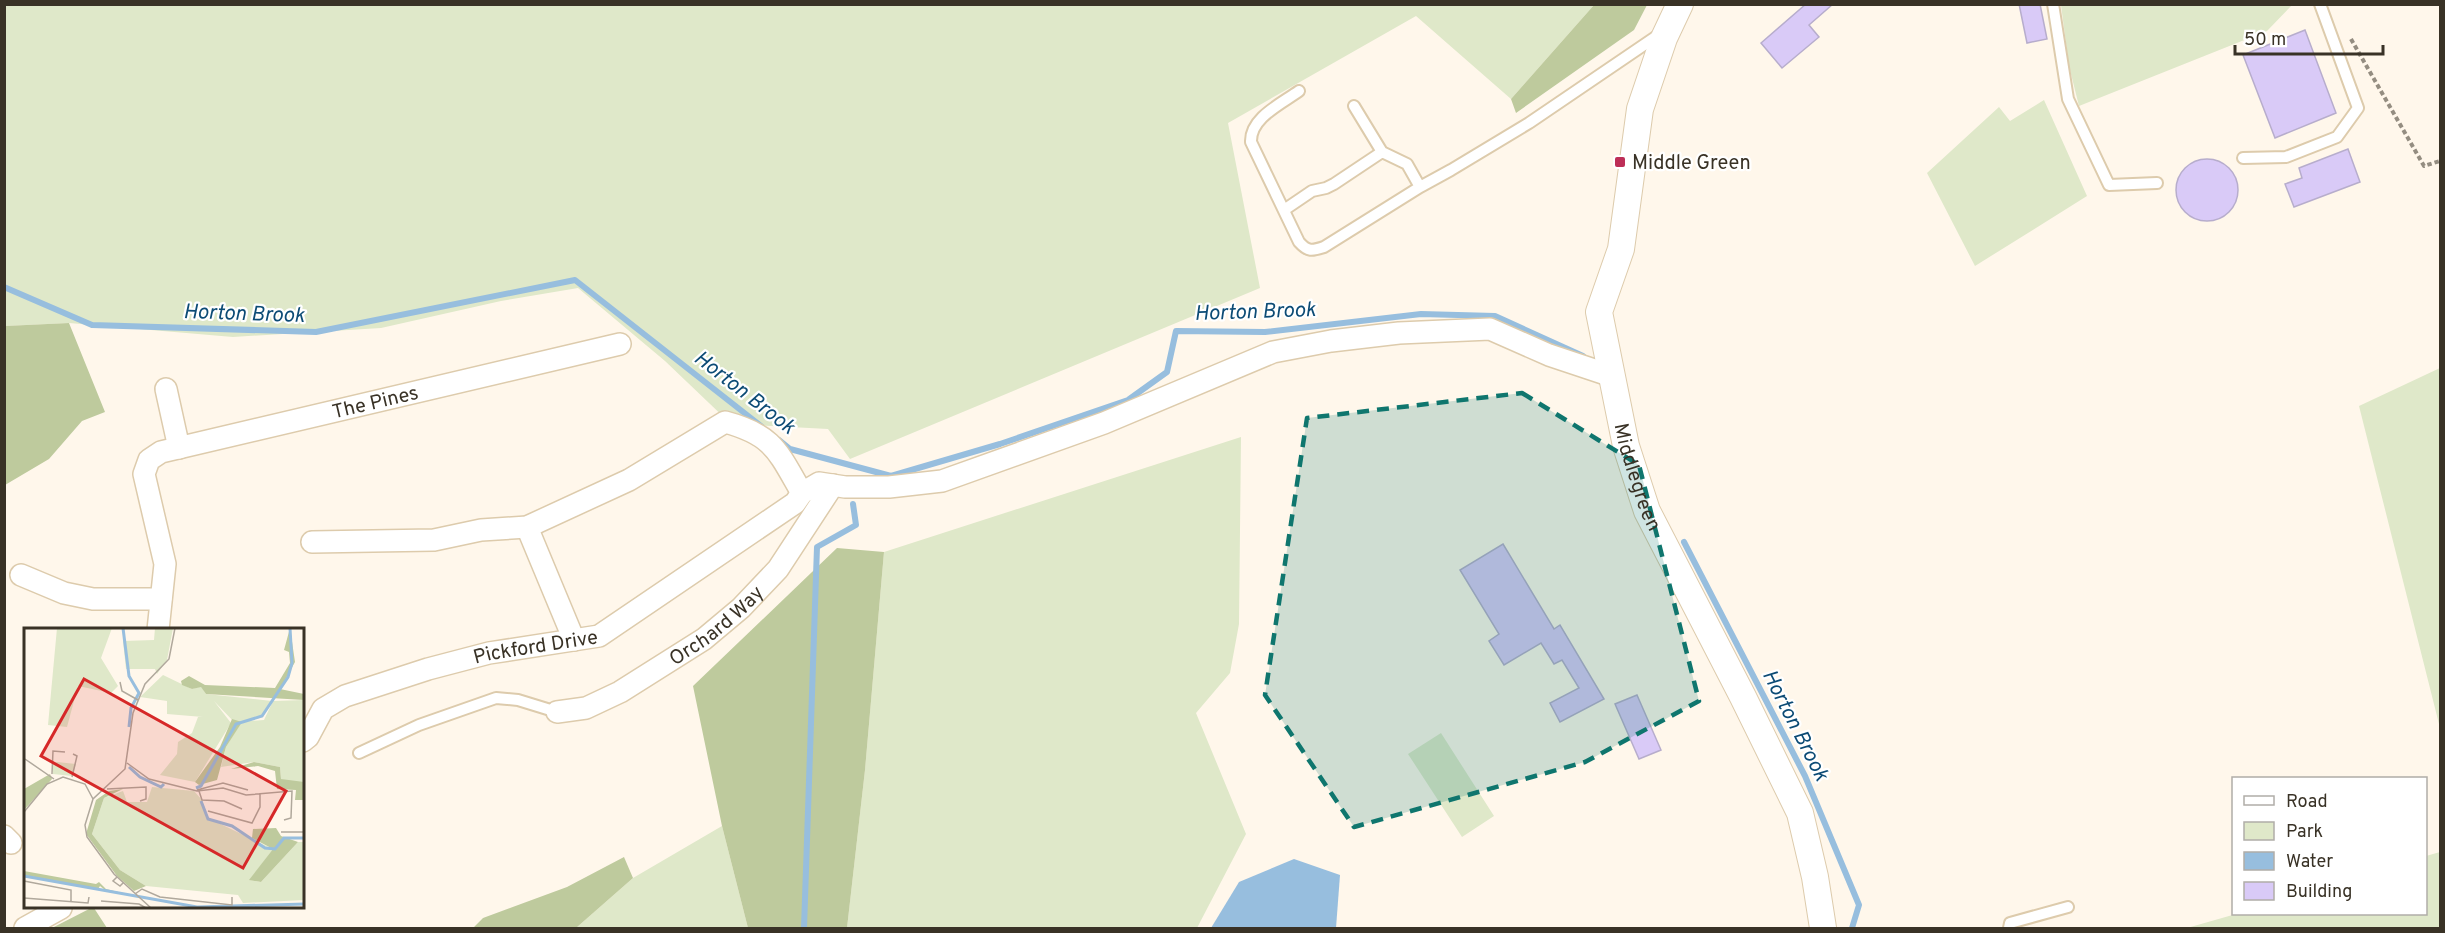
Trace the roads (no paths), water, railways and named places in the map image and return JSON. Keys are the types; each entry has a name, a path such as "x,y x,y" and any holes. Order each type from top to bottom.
{"street":[{"name":"Middlegreen","path":"1675,15 1640,109 1621,249 1599,312 1626,446 1647,511 1743,696 1800,813 1815,877 1823,928"},
{"path":"312,542 434,540 481,530 527,527 629,480 724,422 749,429 775,447 818,487 889,487 942,481 1104,423 1273,352 1331,341 1399,333 1490,329 1549,356 1612,376"},
{"name":"The Pines","path":"161,599 165,564 144,474 148,460 160,452 620,344"},
{"path":"166,389 179,448"},
{"name":"Pickford Drive","path":"304,740 323,709 345,696 428,669 489,653 599,636 818,487"},
{"name":"Orchard Way","path":"557,712 586,708 620,692 704,639 741,608 778,569 818,487"},
{"path":"527,527 574,640"},
{"path":"21,575 64,593 93,599 161,599 158,628"},
{"path":"25,928 59,909"}],"lane":[{"path":"2053,4 2068,99 2109,185 2157,183"},
{"path":"2242,158 2286,157 2337,136 2358,108 2320,4"},
{"path":"1299,91 1263,117 1250,134 1251,142 1299,243 1306,250 1313,251 1324,247 1529,123 1570,93 1644,46 1675,15"},
{"path":"1354,106 1382,152 1407,164 1420,187"},
{"path":"1284,210 1312,191 1334,184 1382,152"},
{"path":"359,753 419,724 496,698 528,702 557,712"},
{"path":"2009,928 2010,922 2068,907"}],"water":[{"path":"1294,859 1340,875 1336,928 1211,928 1239,882"}],"waterway":[{"name":"Horton Brook","path":"4,287 92,325 316,332 575,280 761,426"},
{"name":"Horton Brook","path":"779,440 790,449 891,476 1000,444 1128,400 1167,372 1176,331 1265,332 1421,314 1495,316 1583,356"},
{"path":"804,928 817,547 856,525 853,504"},
{"name":"Horton Brook","path":"1684,542 1805,776 1859,905 1852,928"}],"place":[{"name":"Middle Green","path":"1620,162"}]}
